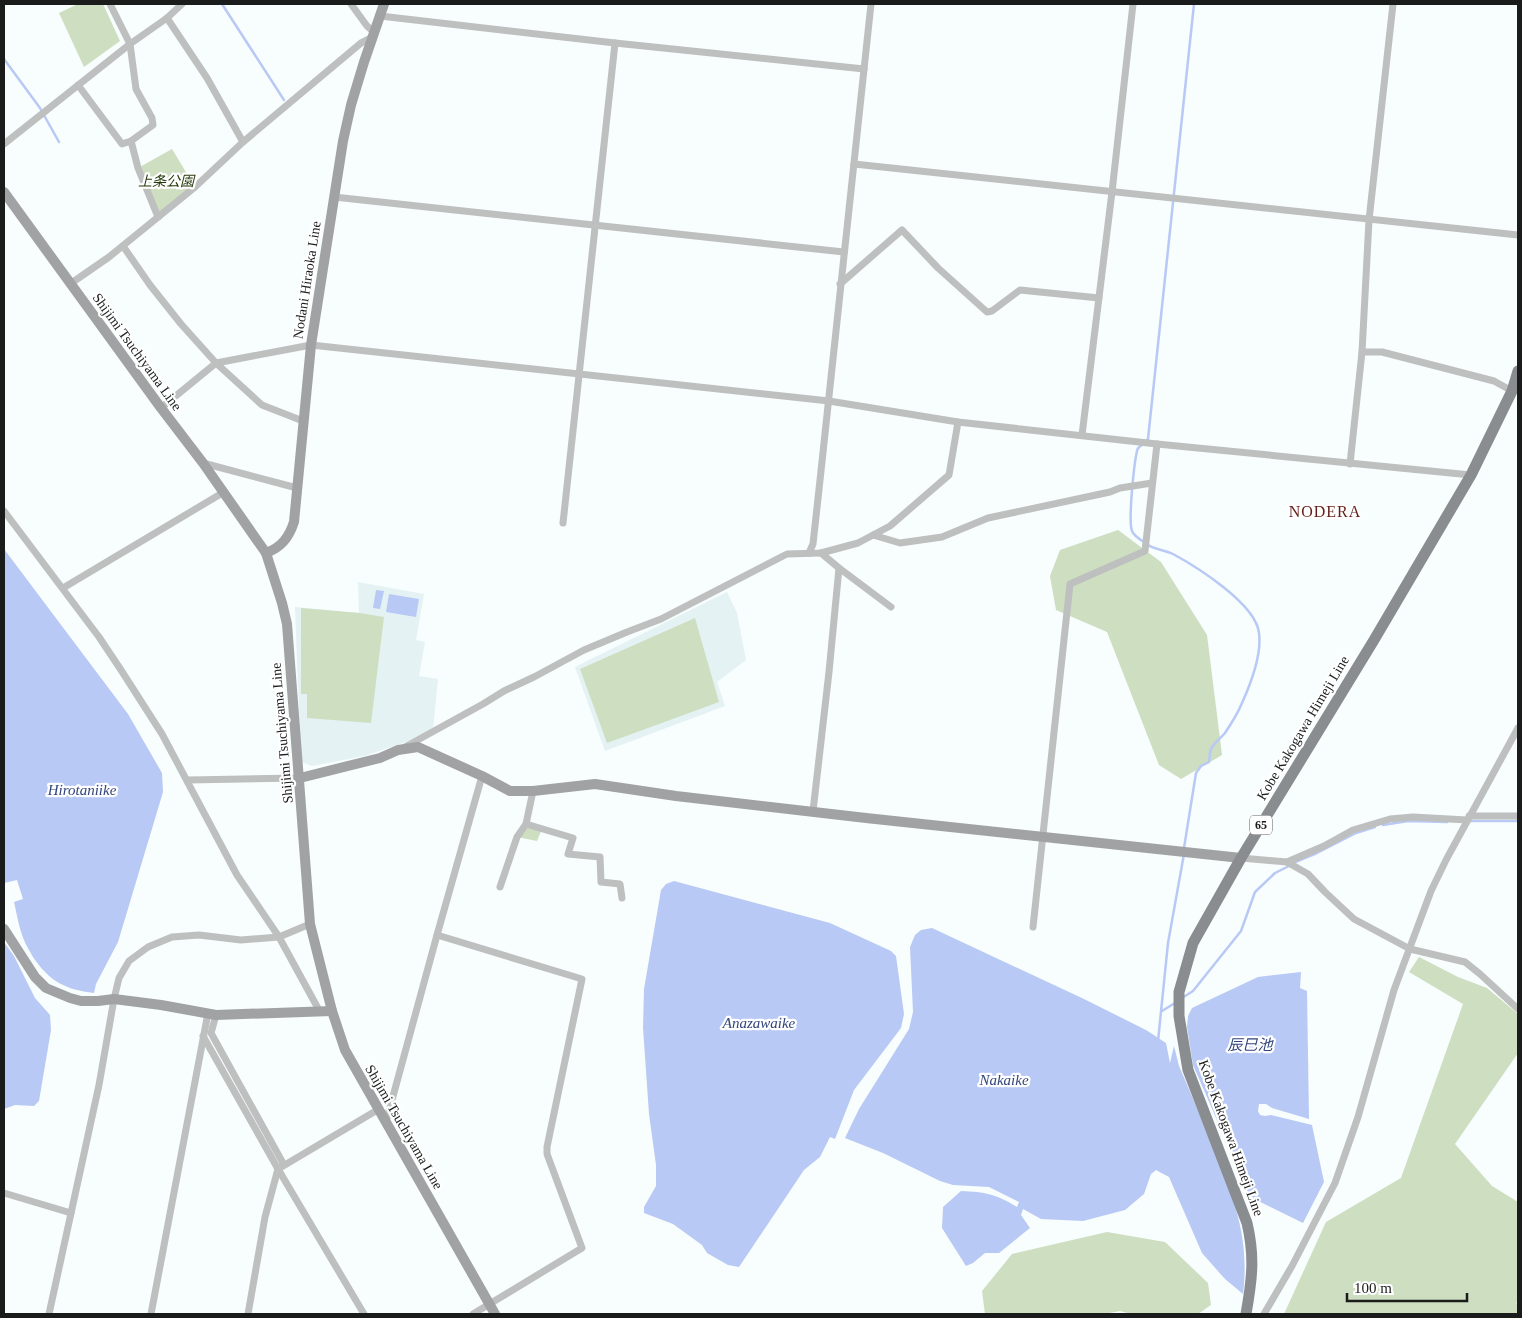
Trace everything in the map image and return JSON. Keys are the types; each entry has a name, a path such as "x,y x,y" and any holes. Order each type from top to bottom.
{"main road":[{"name":"Nodani Hiraoka Line","path":"266,553 274,550 284,542 291,532 294,522 311,345 334,197 347,123 384,4"},
{"name":"Shijimi Tsuchiyama Line","path":"4,192 203,463 266,553 282,603 286,624 300,778 310,924 332,1011 345,1050 495,1314"},
{"name":"Kobe Kakogawa Himeji Line","path":"1246,1314 1252,1282 1252,1244 1249,1230 1188,1070 1179,1016 1179,992 1193,943 1241,858 1374,640 1471,475 1515,391 1518,371"},
{"path":"300,778 380,758 398,750 418,747 510,791 533,791 596,784 717,801 1241,858"},
{"path":"4,929 35,977 46,988 81,1001 98,1002 114,999 212,1014 332,1011"}],"street":[{"path":"78,85 122,144 131,141 152,126 152,118 136,89 130,44 110,4"},
{"path":"4,144 130,44 167,18 182,4"},
{"path":"70,284 110,257 194,187 242,142 373,35 351,4"},
{"path":"809,553 813,544 871,4"},
{"path":"1082,436 1133,4"},
{"path":"1350,464 1362,352 1369,220 1393,4"},
{"path":"380,16 864,70"},
{"path":"167,18 207,78 242,142"},
{"path":"564,523 615,43"},
{"path":"131,141 138,168 158,217"},
{"path":"854,164 1518,235"},
{"path":"334,197 844,252"},
{"path":"840,284 902,230 938,268 987,312 992,312 1020,290 1099,298"},
{"path":"123,246 175,316 216,363 262,405 303,421"},
{"path":"161,408 216,363 311,345 828,401 958,422 1082,436 1471,475"},
{"path":"1362,352 1382,352 1494,381 1515,391"},
{"path":"398,750 504,691 584,650 668,616 787,554 821,553 858,543 890,526 949,475 958,422"},
{"path":"1033,927 1041,837 1070,584 1145,551 1157,444"},
{"path":"203,463 297,488"},
{"path":"873,535 900,543 942,537 988,518 1110,492 1120,488 1152,483"},
{"path":"63,588 224,492"},
{"path":"4,511 63,588 121,670 162,734 237,875 279,938 320,1012"},
{"path":"821,553 891,607"},
{"path":"813,811 839,568"},
{"path":"1264,1314 1292,1266 1335,1183 1358,1117 1394,990 1432,891 1468,818 1518,728"},
{"path":"386,1122 482,776"},
{"path":"188,780 300,778"},
{"path":"500,887 517,838 526,824 533,791"},
{"path":"1287,862 1324,846 1353,830 1390,819 1518,816"},
{"path":"526,824 573,838 568,854 600,857 601,882 620,884 622,898"},
{"path":"1241,858 1287,862 1308,874 1324,892 1354,919 1410,949 1465,962 1518,1008"},
{"path":"49,1314 99,1086 114,999 119,978 129,962 148,946 172,937 199,935 241,940 279,938 310,924"},
{"path":"437,935 582,979 547,1148 547,1154 582,1248 473,1314"},
{"path":"151,1314 203,1036 212,1014"},
{"path":"212,1014 211,1033 281,1167"},
{"path":"203,1036 281,1167 364,1314"},
{"path":"248,1314 265,1217 281,1167 379,1109"},
{"path":"4,1194 71,1213"}],"shaded area":[{"path":"358,582 424,594 416,640 425,642 419,676 438,679 433,729 406,742 364,756 312,766 301,762 295,607 359,613"},
{"path":"727,592 737,613 746,660 717,682 725,706 605,751 575,667"}],"green space":[{"path":"78,4 103,4 120,41 84,67 59,13"},
{"name":"上条公園","path":"172,149 195,187 158,217 138,168"},
{"path":"1118,530 1161,562 1207,635 1222,755 1181,779 1159,765 1107,632 1056,610 1050,576 1060,550"},
{"path":"301,608 384,617 371,723 307,718 307,694 301,694"},
{"path":"695,618 719,702 607,743 580,669"},
{"path":"526,824 542,829 537,841 517,837"},
{"path":"1419,957 1458,977 1487,988 1518,1014 1518,1053 1455,1144 1492,1186 1518,1202 1518,1302 1516,1303 1518,1305 1518,1314 1284,1314 1326,1222 1401,1178 1463,1004 1409,972"},
{"path":"1107,1232 1165,1242 1208,1283 1211,1305 1198,1314 1131,1314 1120,1311 1104,1314 985,1314 982,1291 1012,1254"}],"water":[{"name":"Hirotaniike","path":"4,549 128,714 162,773 163,792 118,942 96,984 94,993 84,992 59,983 39,965 26,944 19,926 14,902 23,899 17,880 4,883"},
{"path":"376,590 384,591 380,609 373,608"},
{"path":"389,594 419,599 416,617 386,612"},
{"name":"Anazawaike","path":"674,881 830,923 891,951 896,956 904,1014 901,1028 854,1090 835,1139 830,1137 820,1157 804,1170 739,1267 728,1265 707,1253 702,1245 673,1224 644,1213 644,1207 656,1186 656,1165 649,1114 643,1028 644,989 661,890 666,884"},
{"name":"Nakaike","path":"932,928 1146,1030 1166,1043 1170,1063 1174,1046 1179,1066 1234,1201 1244,1255 1243,1294 1225,1279 1202,1253 1169,1177 1156,1170 1151,1174 1144,1194 1125,1210 1083,1221 1041,1219 1023,1209 1021,1215 1030,1228 999,1253 985,1253 966,1266 942,1228 943,1207 961,1191 990,1195 1003,1199 1017,1207 1019,1202 989,1187 953,1185 940,1181 883,1153 845,1138 859,1109 909,1029 913,1012 910,947 915,935 921,930"},
{"path":"4,942 14,956 35,998 50,1015 51,1030 39,1101 34,1106 15,1105 4,1109"},
{"name":"辰巳池","path":"1301,972 1300,988 1307,991 1309,1119 1272,1108 1266,1104 1259,1104 1258,1111 1260,1115 1271,1115 1312,1125 1324,1182 1303,1223 1246,1195 1247,1189 1193,1065 1187,1027 1188,1016 1192,1008 1258,977"}],"waterway":[{"path":"222,4 284,100"},
{"path":"1146,441 1148,439 1194,4"},
{"path":"4,59 40,108 59,142"},
{"path":"1142,445 1138,448 1136,458 1131,525 1133,533 1144,542"},
{"path":"1148,545 1173,554 1224,588 1248,610 1259,633 1259,650 1249,687 1225,733 1212,747 1209,762 1201,766 1196,773 1184,848"},
{"path":"1383,825 1408,821 1447,822"},
{"path":"1470,821 1518,821"},
{"path":"1293,863 1356,833 1375,827"},
{"path":"1158,1041 1168,943 1184,854"},
{"path":"1182,998 1193,991 1241,931 1255,892 1275,873 1289,866"},
{"path":"1162,1011 1175,1003"}],"district":[{"name":"NODERA","path":"1325,511"}]}
